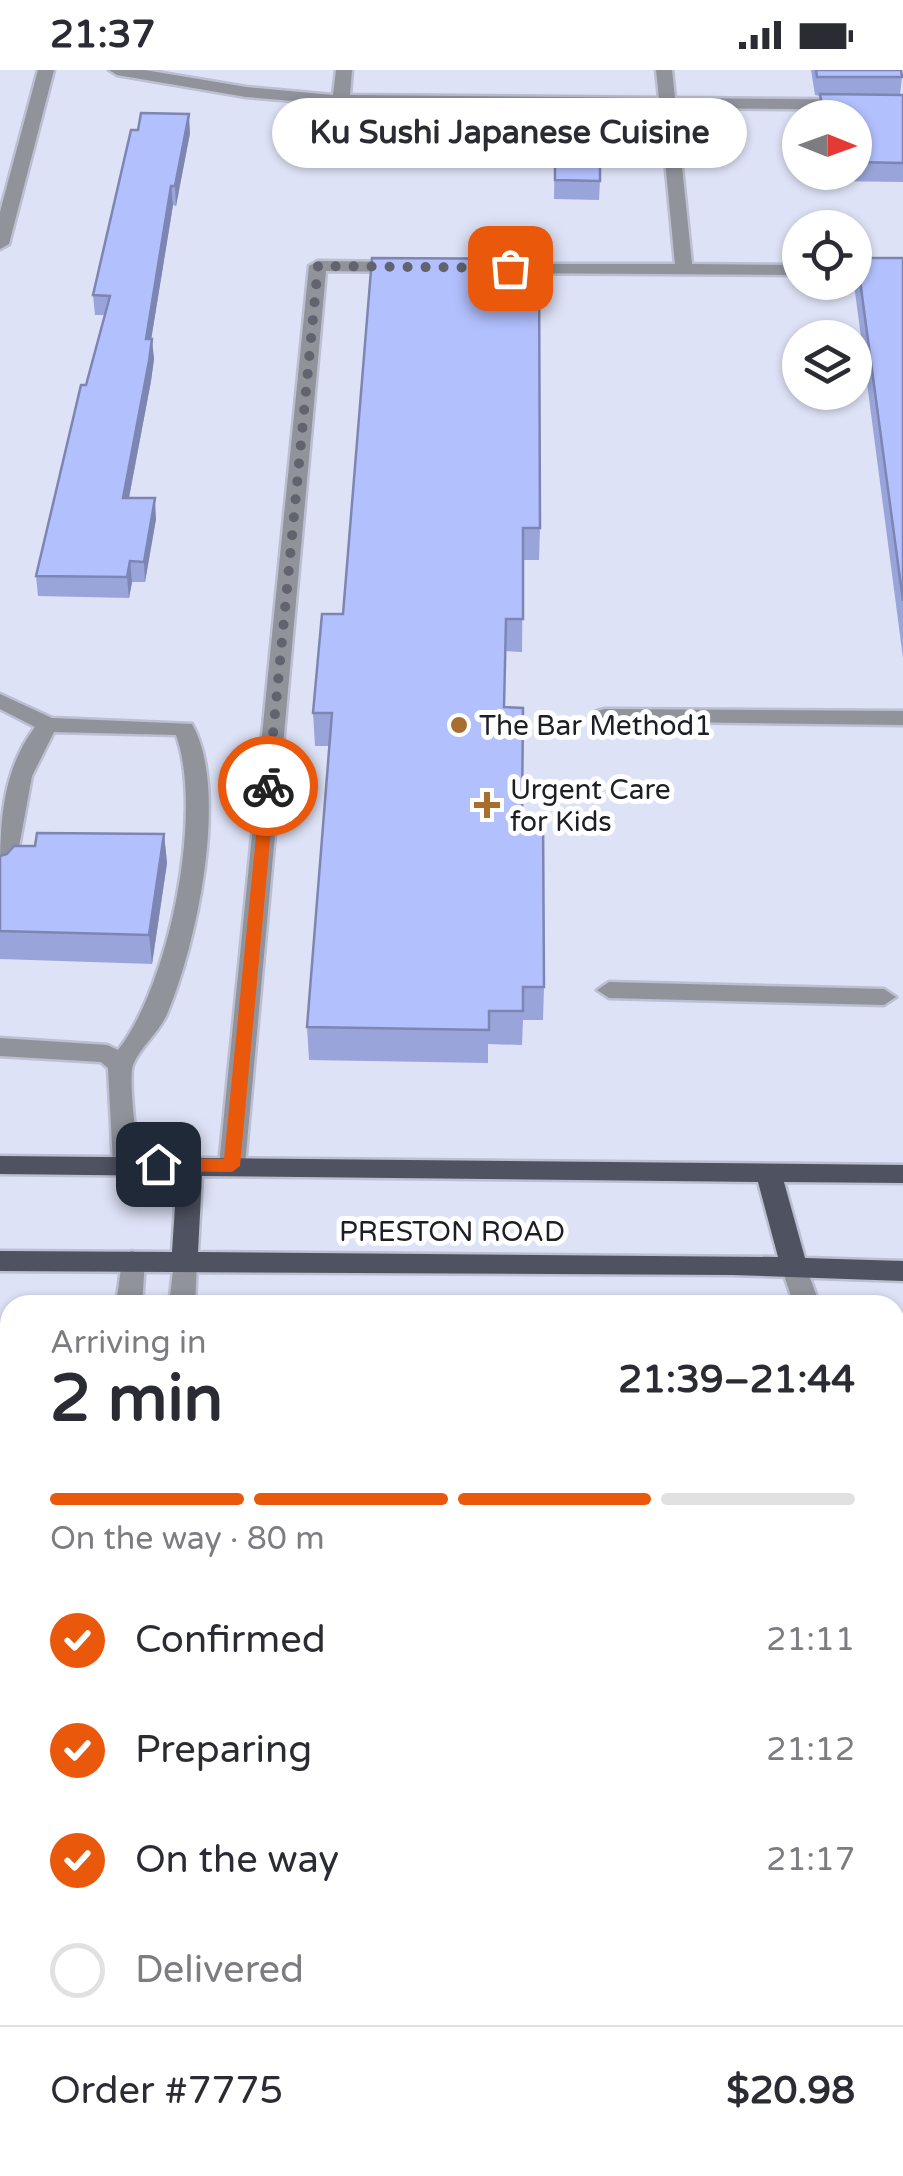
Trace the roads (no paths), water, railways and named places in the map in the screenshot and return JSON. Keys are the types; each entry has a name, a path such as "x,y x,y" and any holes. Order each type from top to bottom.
{"main road":[{"path":"0,1165 903,1174"},
{"path":"184,1261 190,1165"},
{"path":"768,1170 794,1266"},
{"name":"PRESTON ROAD","path":"0,1262 794,1266 903,1272"}],"street":[{"path":"0,244 46,70"},
{"path":"118,70 229,90 341,100 903,105"},
{"path":"341,100 344,70"},
{"path":"664,70 684,269"},
{"path":"232,1166 318,266 433,267"},
{"path":"491,268 782,270"},
{"path":"0,701 48,725 184,729 194,745 194,836 178,948 154,1016 120,1065 126,1164"},
{"path":"605,716 903,718"},
{"path":"2,874 18,784 34,740 48,725"},
{"path":"610,990 884,997"},
{"path":"0,1047 107,1054 120,1065"},
{"path":"130,1295 132,1261"},
{"path":"182,1295 184,1261"},
{"path":"794,1266 804,1295"}],"place":[{"name":"Ku Sushi Japanese Cuisine","path":"510,268"},
{"name":"The Bar Method1","path":"459,725"},
{"name":"Urgent Care for Kids","path":"487,805"}]}
